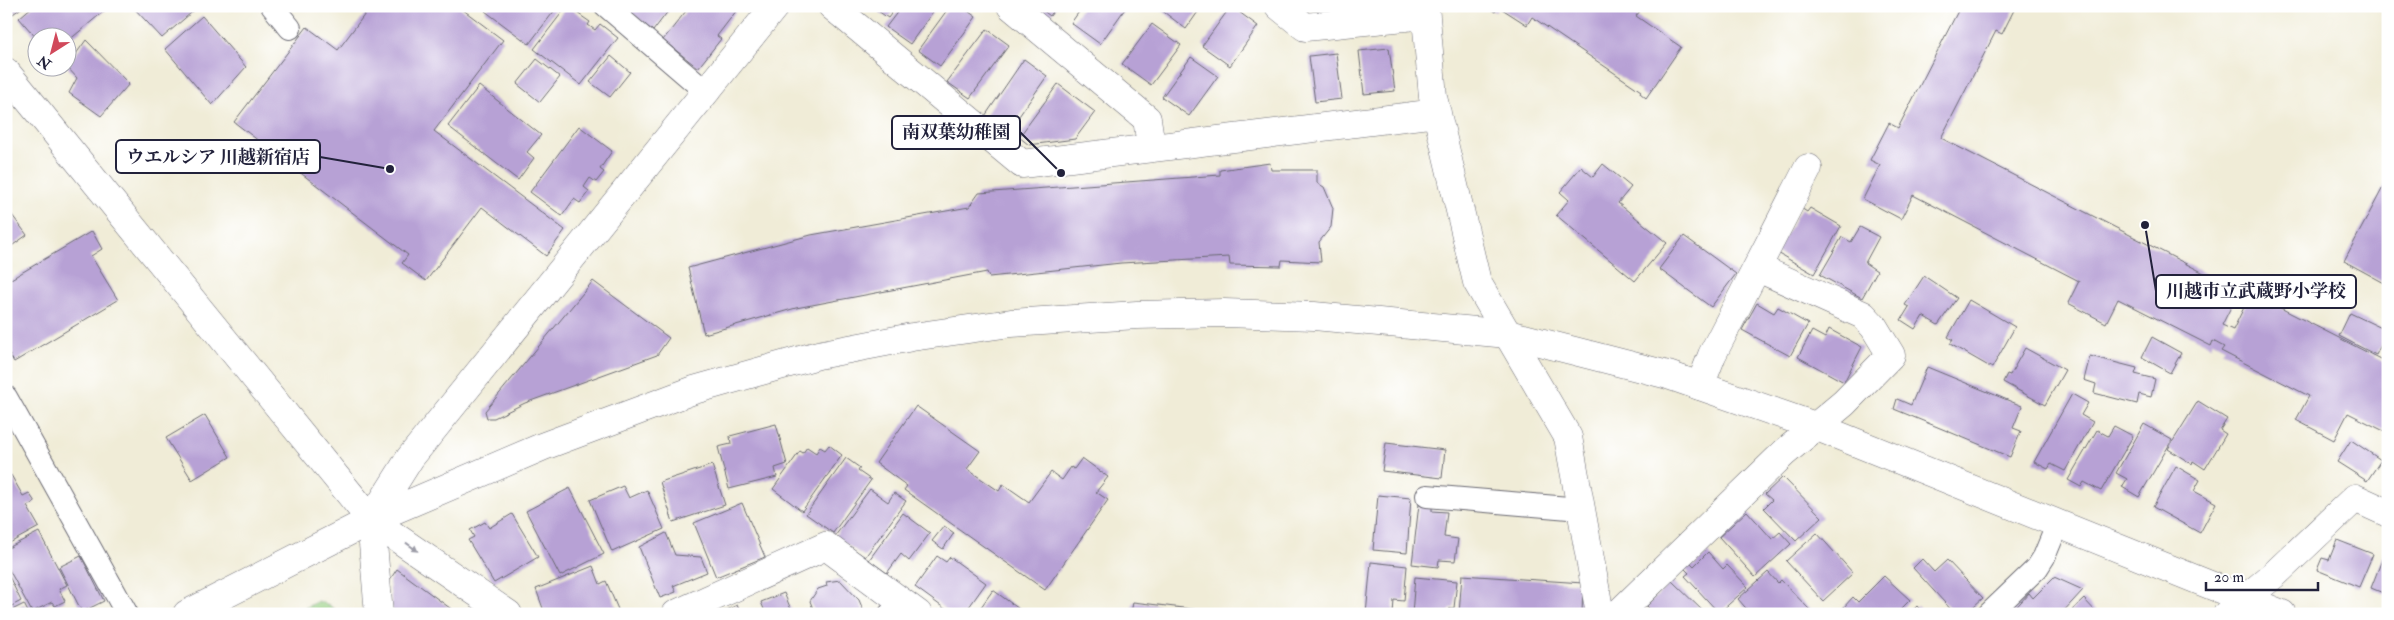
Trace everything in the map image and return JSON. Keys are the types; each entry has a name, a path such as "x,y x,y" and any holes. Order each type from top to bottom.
{"street":[{"path":"379,614 371,520 410,458 775,6"},
{"path":"832,6 1022,164 1152,146 1437,113"},
{"path":"1011,6 1147,118 1152,146"},
{"path":"1279,6 1305,27 1425,10 1433,97 1477,282 1568,437 1600,614"},
{"path":"6,72 371,520 508,614"},
{"path":"1700,386 1712,355 1808,168"},
{"path":"1618,614 1784,453 1844,403 1891,355 1874,327 1862,315 1758,268"},
{"path":"187,614 371,520 544,446 694,390 818,354 912,337 1011,323 1137,315 1224,313 1314,316 1508,334 1668,375 1815,426 2058,523 2237,607 2282,614"},
{"path":"2237,607 2355,498 2388,513"},
{"path":"676,614 826,546 904,611"}],"lane":[{"path":"272,6 290,28"},
{"path":"609,7 705,91"},
{"path":"6,397 127,614"},
{"path":"1427,496 1581,509"},
{"path":"1988,614 2037,568 2058,523"}],"green space":[{"path":"318,601 329,605 339,614 294,614"}],"building":[{"path":"6,6 24,6 6,19"},
{"path":"33,6 110,6 78,33 78,28 28,28 19,18"},
{"path":"132,6 199,6 162,38"},
{"path":"371,6 458,6 503,40 434,131 565,230 546,256 482,207 426,281 402,263 408,255 234,122 307,27 338,50"},
{"path":"489,6 558,6 529,44 485,11"},
{"path":"567,6 590,22 588,25 595,30 600,24 618,38 581,85 534,49"},
{"path":"622,6 672,6 653,31"},
{"path":"690,6 740,6 717,36 721,39 698,68 663,40"},
{"path":"871,6 897,6 888,18"},
{"path":"902,6 937,6 910,44 886,27"},
{"path":"950,6 961,6 976,17 940,66 918,50"},
{"path":"1037,6 1057,6 1050,16"},
{"path":"1083,6 1127,6 1100,44 1071,23"},
{"path":"1156,6 1202,6 1186,29"},
{"path":"1231,6 1258,26 1230,66 1202,46"},
{"path":"1486,6 1634,6 1640,11 1636,16 1681,47 1646,98 1640,93 1641,91 1532,17 1527,25 1499,7 1495,12"},
{"path":"1953,6 2016,6 2002,34 1996,31 1941,138 2239,291 2222,325 2233,330 2251,293 2388,363 2388,433 2348,413 2334,440 2296,420 2309,396 2221,351 2224,347 2213,341 2211,346 2118,299 2106,323 2068,303 2079,281 1913,195 1901,219 1863,199 1880,165 1870,160 1889,123 1898,128 1959,9"},
{"path":"202,16 246,67 212,105 165,49"},
{"path":"1152,24 1181,45 1151,85 1122,64"},
{"path":"987,29 1009,45 970,98 947,82"},
{"path":"86,40 129,84 101,116 69,93 78,78 78,51"},
{"path":"1389,48 1395,91 1364,94 1359,51"},
{"path":"1336,53 1342,99 1315,102 1309,56"},
{"path":"611,56 630,72 610,97 590,82"},
{"path":"1191,57 1218,76 1189,116 1162,97"},
{"path":"537,59 560,77 540,102 517,84"},
{"path":"1024,59 1047,76 1008,132 985,116"},
{"path":"1058,84 1095,112 1075,139 1029,145 1019,137"},
{"path":"479,86 541,135 527,152 534,158 518,180 448,126"},
{"path":"579,126 612,151 600,169 604,172 596,182 590,178 584,187 589,191 580,203 574,199 562,216 530,192"},
{"path":"1270,163 1271,170 1317,170 1317,183 1324,187 1333,208 1331,227 1319,242 1321,262 1282,260 1281,266 1230,265 1229,257 1121,263 989,277 987,272 796,308 704,334 688,268 811,235 969,207 979,193 1220,175 1220,170"},
{"path":"1603,164 1631,187 1618,203 1667,243 1635,281 1556,215 1569,200 1560,192 1581,167 1593,177"},
{"path":"2388,178 2388,285 2344,261"},
{"path":"6,207 27,235 6,250"},
{"path":"1801,208 1807,212 1810,208 1841,226 1814,274 1776,252"},
{"path":"1860,227 1879,237 1865,263 1877,271 1862,298 1820,275 1842,237 1851,242"},
{"path":"92,231 102,249 91,256 118,300 14,362 6,349 6,282"},
{"path":"1684,236 1736,274 1711,307 1659,269"},
{"path":"1924,276 1957,298 1938,325 1923,316 1915,329 1901,320 1909,307 1905,305"},
{"path":"593,281 669,338 657,355 525,403 494,418 487,418 485,411"},
{"path":"1969,300 2015,327 1992,368 1950,344 1953,340 1948,337"},
{"path":"1757,303 1774,313 1778,307 1808,324 1790,356 1742,330"},
{"path":"2350,313 2388,331 2376,355 2339,336"},
{"path":"1829,329 1862,347 1844,382 1798,357 1812,331 1825,338"},
{"path":"2152,337 2181,353 2170,373 2142,357"},
{"path":"2025,348 2065,370 2045,405 2003,382 2007,374 2010,375"},
{"path":"2090,356 2137,368 2135,374 2155,379 2151,397 2139,394 2137,404 2094,393 2096,384 2084,380"},
{"path":"1927,367 2022,406 2013,428 2021,431 2010,457 1894,409 1897,399 1911,405"},
{"path":"2072,394 2088,403 2081,415 2093,422 2065,471 2051,464 2048,469 2034,462"},
{"path":"2198,401 2227,419 2220,430 2226,434 2205,469 2193,461 2192,464 2168,449"},
{"path":"916,406 980,451 967,469 999,491 1003,484 1029,502 1051,472 1062,480 1071,467 1074,469 1082,458 1108,477 1096,492 1108,500 1045,590 904,490 907,486 876,463"},
{"path":"205,415 230,457 192,480 166,438"},
{"path":"776,424 787,464 775,468 777,477 729,489 718,447 731,444 730,436"},
{"path":"2144,424 2172,440 2139,497 2122,487 2127,479 2116,473"},
{"path":"2114,426 2133,436 2101,491 2084,482 2081,487 2068,480 2097,430 2108,436"},
{"path":"2351,440 2381,460 2367,481 2337,462"},
{"path":"1386,443 1445,450 1442,478 1382,471"},
{"path":"829,445 842,455 802,511 773,489 800,451 803,453 807,447 816,453 820,447 825,450"},
{"path":"846,458 860,468 858,471 871,480 833,533 806,514"},
{"path":"712,465 725,505 673,522 660,482"},
{"path":"2176,466 2200,480 2194,491 2216,503 2200,533 2153,507"},
{"path":"11,475 23,496 29,493 35,502 27,506 39,527 6,545 6,478"},
{"path":"1783,477 1822,517 1796,541 1764,508 1772,500 1765,494"},
{"path":"623,486 629,498 647,490 664,529 612,552 590,500"},
{"path":"570,488 604,554 560,576 526,511"},
{"path":"870,489 888,502 894,493 906,501 865,557 835,536"},
{"path":"1378,495 1411,498 1407,553 1373,550"},
{"path":"742,503 765,557 716,577 694,523"},
{"path":"1419,504 1432,506 1432,511 1447,512 1444,537 1458,539 1455,561 1439,560 1438,567 1412,564"},
{"path":"1747,511 1772,539 1780,532 1791,544 1755,577 1719,537"},
{"path":"903,513 930,533 909,561 901,554 887,573 869,560"},
{"path":"512,514 538,557 494,583 468,540 474,537 470,530 485,522 489,528"},
{"path":"944,526 954,533 943,549 932,541"},
{"path":"39,532 67,585 59,589 65,601 55,606 52,602 32,612 6,564 6,549"},
{"path":"666,533 675,555 701,557 707,572 673,586 676,592 660,598 639,547"},
{"path":"1817,533 1853,573 1823,601 1786,561"},
{"path":"2337,540 2373,554 2359,587 2317,570 2322,558 2329,560"},
{"path":"1708,552 1723,569 1727,565 1748,587 1719,613 1685,576 1689,573 1684,568 1690,562 1694,566"},
{"path":"2385,552 2388,553 2388,595 2371,588"},
{"path":"81,556 104,601 82,612 59,567"},
{"path":"937,556 946,562 950,557 986,583 964,614 952,614 915,587"},
{"path":"1922,559 1934,572 1947,560 1983,598 1965,614 1955,614 1913,568"},
{"path":"1371,562 1407,566 1404,601 1394,600 1393,614 1366,614"},
{"path":"593,566 600,584 606,581 620,614 545,614 536,589"},
{"path":"397,569 458,614 393,614 389,581"},
{"path":"6,570 21,601 6,609"},
{"path":"1768,572 1778,583 1781,580 1810,610 1807,614 1766,614 1764,611 1760,614 1751,614 1738,599"},
{"path":"1462,575 1583,583 1582,614 1459,614"},
{"path":"1884,576 1910,600 1896,614 1849,614 1843,608 1853,597 1858,602"},
{"path":"1415,577 1457,581 1454,608 1450,608 1449,614 1412,614"},
{"path":"2054,577 2083,590 2061,614 2014,614 2012,612 2029,593 2033,598"},
{"path":"840,580 859,600 864,612 815,614 810,601 818,589 827,586 826,582"},
{"path":"1672,581 1706,614 1654,614 1647,606"},
{"path":"993,590 1026,614 976,614"},
{"path":"784,593 793,614 766,614 761,602"},
{"path":"2084,599 2098,614 2068,614"},
{"path":"1133,602 1225,613 1225,614 1131,614"},
{"path":"24,604 29,614 6,614 6,613"},
{"path":"737,605 741,614 719,614"},
{"path":"1917,606 1924,614 1909,614"}],"place":[{"name":"ウエルシア 川越新宿店","path":"390,169"},
{"name":"南双葉幼稚園","path":"1061,173"},
{"name":"川越市立武蔵野小学校","path":"2145,225"}]}
